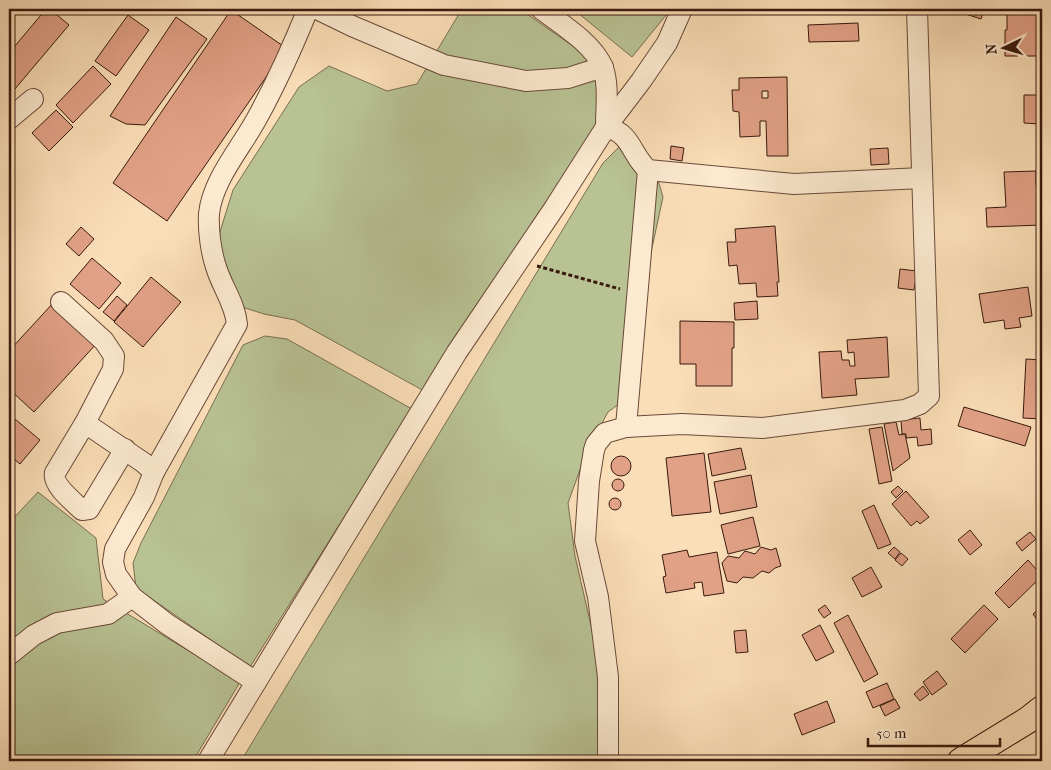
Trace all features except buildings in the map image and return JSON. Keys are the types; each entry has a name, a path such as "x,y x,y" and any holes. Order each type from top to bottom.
{"main road":[{"path":"961,761 1028,720 1042,709"}],"street":[{"path":"256,682 168,624 132,597 116,574 113,562 115,549 144,497 154,472 237,324 236,311 216,267 212,246 209,215 214,190 256,120 290,54 308,9"},
{"path":"317,9 444,65 526,81 568,78 603,67"},
{"path":"542,9 587,44 603,67 606,83 606,127"},
{"path":"208,761 458,352 606,127 641,82 667,43 682,9"},
{"path":"608,761 608,677 598,597 585,541 589,481 596,444 604,434 626,426 682,424 762,428 905,410 920,404 929,396 917,9"},
{"path":"9,120 33,99"},
{"path":"606,127 617,130 623,135 639,160 648,170 794,184 922,178"},
{"path":"626,426 648,170"},
{"path":"61,302 104,342 114,356 113,369 53,477 56,483 82,510 89,509 125,450"},
{"path":"85,422 144,462 154,472"},
{"path":"9,655 34,635 57,623 108,614 132,597"}],"path":[{"path":"518,261 638,294"}],"green space":[{"path":"462,9 520,9 584,54 594,72 600,91 595,135 426,392 295,320 264,314 242,307 225,284 219,235 233,190 299,87 329,66 387,91 417,84"},
{"path":"573,9 671,9 632,57"},
{"path":"620,146 654,166 663,197 641,299 630,396 608,412 586,453 568,503 575,556 595,643 600,714 599,761 241,761 603,163"},
{"path":"265,336 287,339 412,409 250,667 136,588 133,563 141,543 243,345"},
{"path":"38,492 96,538 103,599 240,682 193,761 9,761 9,523"}]}
